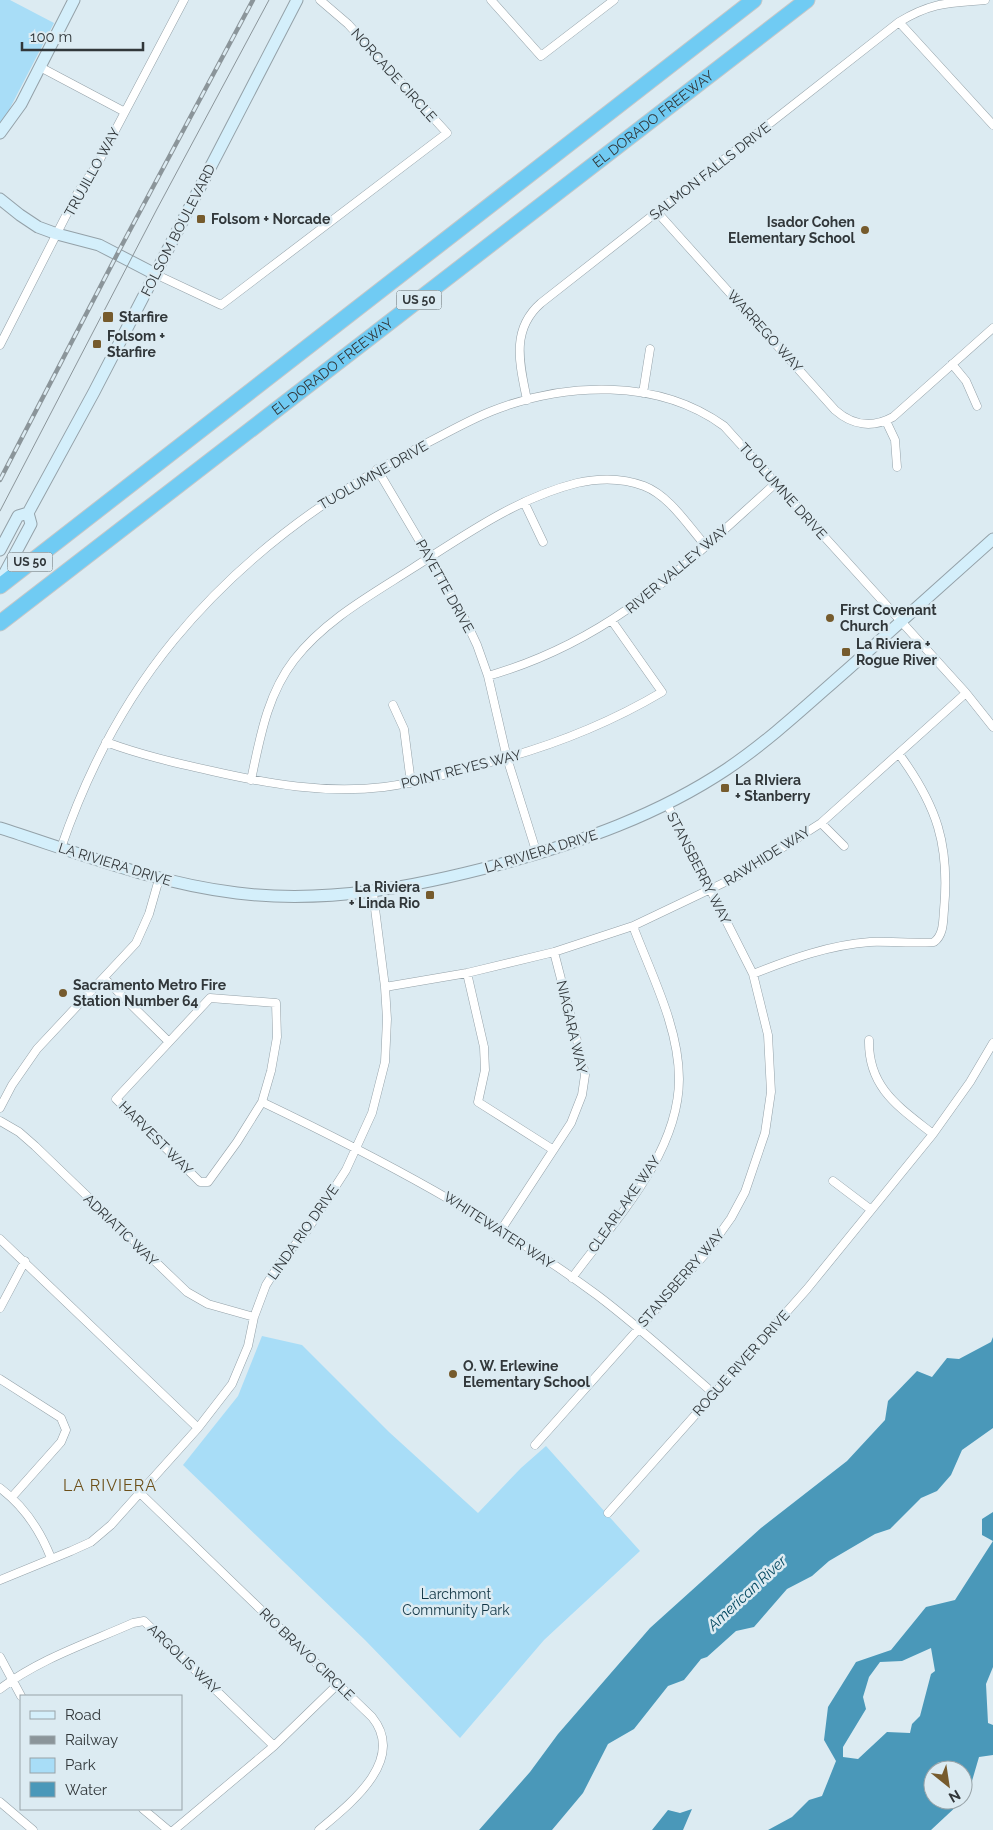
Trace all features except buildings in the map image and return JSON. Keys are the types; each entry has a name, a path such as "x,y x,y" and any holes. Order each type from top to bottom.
{"highway":[{"name":"US 50","path":"0,584 754,0"},
{"name":"EL DORADO FREEWAY","path":"0,623 807,0"}],"street":[{"path":"0,133 16,113 74,0"},
{"name":"TRUJILLO WAY","path":"0,345 78,192 97,165 184,0"},
{"name":"FOLSOM BOULEVARD","path":"0,584 31,524 28,513 297,0"},
{"name":"NORCADE CIRCLE","path":"155,274 221,305 447,133 348,24 320,0"},
{"path":"491,0 541,56 614,0"},
{"name":"SALMON FALLS DRIVE","path":"527,400 518,352 520,334 528,317 541,303 899,22 934,5 985,0"},
{"path":"899,22 993,125"},
{"path":"40,67 125,112"},
{"path":"0,199 24,218 57,234 98,246 155,274"},
{"name":"WARREGO WAY","path":"657,212 840,414 850,421 862,424 886,421"},
{"path":"897,467 894,440 886,421 898,413 993,328"},
{"path":"644,393 650,349"},
{"path":"952,364 966,381 977,406"},
{"name":"TUOLUMNE DRIVE","path":"61,848 82,794 106,742 150,671 214,595 240,569 296,522 377,469 472,420 527,400 584,391 644,393 683,402 711,417 735,437 900,622"},
{"name":"PAYETTE DRIVE","path":"377,469 465,619 488,676 507,758 537,854"},
{"path":"251,780 267,710 274,693 293,661 305,647 335,619 484,524 524,502 587,481 611,479 635,483 646,486 665,499 706,546"},
{"name":"RIVER VALLEY WAY","path":"488,676 563,648 612,621 655,591 776,483"},
{"path":"524,502 543,542"},
{"name":"FOLSOM BOULEVARD","path":"0,550 18,516 28,513"},
{"name":"LA RIVIERA DRIVE","path":"0,828 159,880 238,893 302,896 373,893 456,876 537,854 617,827 667,804 727,769 775,734 993,539"},
{"name":"POINT REYES WAY","path":"106,742 168,762 251,780 327,790 411,783 507,758 581,734 662,692 612,621"},
{"path":"900,622 966,693 993,727"},
{"name":"RAWHIDE WAY","path":"385,988 467,973 554,952 633,926 738,876 821,822 966,693"},
{"path":"394,705 404,728 411,783"},
{"path":"753,974 799,956 843,946 890,941 910,941 924,944 934,942 942,932 946,870 942,836 930,803 919,781 899,754"},
{"name":"STANSBERRY WAY","path":"535,1445 706,1253 732,1218 755,1167 764,1133 771,1092 768,1035 753,974 667,804"},
{"path":"821,822 844,846"},
{"path":"0,1108 12,1085 36,1049 136,943 149,914 159,880"},
{"name":"LINDA RIO DRIVE","path":"0,1580 91,1542 111,1525 141,1494 198,1428 232,1384 248,1346 254,1317 266,1285 282,1260 306,1232 346,1170 372,1113 385,1062 385,988 373,893"},
{"name":"CLEARLAKE WAY","path":"572,1278 641,1184 660,1154 672,1122 679,1080 674,1044 668,1018 633,926"},
{"name":"NIAGARA WAY","path":"501,1230 552,1149 571,1123 582,1095 585,1075 554,952"},
{"path":"467,973 484,1048 485,1070 478,1102 552,1149"},
{"path":"104,978 168,1041"},
{"name":"HARVEST WAY","path":"210,998 276,1003 277,1037 271,1071 262,1102 222,1164 208,1182 200,1182 116,1099 210,998"},
{"path":"870,1040 869,1056 880,1086 891,1100 933,1134"},
{"name":"ROGUE RIVER DRIVE","path":"608,1513 807,1290 870,1209 933,1134 970,1082 993,1043"},
{"name":"WHITEWATER WAY","path":"262,1102 357,1148 431,1187 501,1230 572,1278 638,1328 714,1393"},
{"name":"ADRIATIC WAY","path":"0,1121 19,1132 35,1146 187,1292 208,1304 254,1317"},
{"path":"833,1180 870,1209"},
{"path":"0,1239 198,1428"},
{"path":"0,1308 25,1261"},
{"path":"0,1379 61,1418 66,1430 61,1442 12,1497"},
{"path":"0,1488 12,1497 32,1520 44,1540 51,1558"},
{"name":"RIO BRAVO CIRCLE","path":"141,1494 375,1721 383,1742 383,1754 378,1770 340,1812 319,1830"},
{"name":"ARGOLIS WAY","path":"0,1689 12,1680 53,1658 144,1621 274,1746"},
{"path":"0,1657 21,1695"},
{"path":"174,1830 274,1746 338,1684"},
{"path":"0,1802 33,1830"},
{"path":"144,1810 168,1830"}],"green space":[{"path":"0,0 10,0 54,23 8,112 0,123"},
{"name":"Larchmont Community Park","path":"262,1336 302,1345 389,1432 478,1513 521,1468 546,1446 640,1551 544,1640 460,1738 365,1640 183,1465 238,1396"}],"water":[{"name":"American River","path":"993,1337 993,1428 962,1450 951,1475 937,1491 921,1498 890,1529 875,1534 829,1561 812,1576 787,1589 754,1627 736,1631 707,1657 701,1659 684,1680 668,1686 634,1729 608,1744 583,1793 552,1830 479,1830 530,1772 558,1734 650,1628 761,1528 847,1461 885,1420 888,1401 917,1371 932,1377 947,1358 959,1359 991,1342"},
{"path":"993,1512 993,1541 982,1535 982,1519"},
{"path":"993,1541 993,1667 986,1684 988,1723 993,1725 993,1755 979,1757 973,1778 973,1760 923,1760 923,1810 952,1810 931,1830 768,1830 792,1817 809,1800 822,1796 836,1761 824,1740 828,1707 856,1662 891,1650 926,1607 955,1600","holes":["931,1648 935,1671 931,1674 920,1716 912,1724 910,1733 887,1732 858,1759 843,1757 843,1747 866,1709 863,1697 869,1677 880,1662 902,1661"]},
{"path":"692,1809 683,1830 652,1830 668,1810 680,1813"}],"tram line":[{"path":"0,511 157,209 269,0"}],"railway":[{"path":"0,480 122,245 253,0"}],"place":[{"name":"Folsom + Norcade","path":"201,219"},
{"name":"Isador Cohen Elementary School","path":"865,230"},
{"name":"Starfire","path":"108,317"},
{"name":"Folsom + Starfire","path":"97,344"},
{"name":"First Covenant Church","path":"830,618"},
{"name":"La Riviera + Rogue River","path":"846,652"},
{"name":"La RIviera + Stanberry","path":"725,788"},
{"name":"La Riviera + Linda Rio","path":"430,895"},
{"name":"Sacramento Metro Fire Station Number 64","path":"63,993"},
{"name":"O. W. Erlewine Elementary School","path":"453,1374"}],"district":[{"name":"LA RIVIERA","path":"110,1485"}]}
